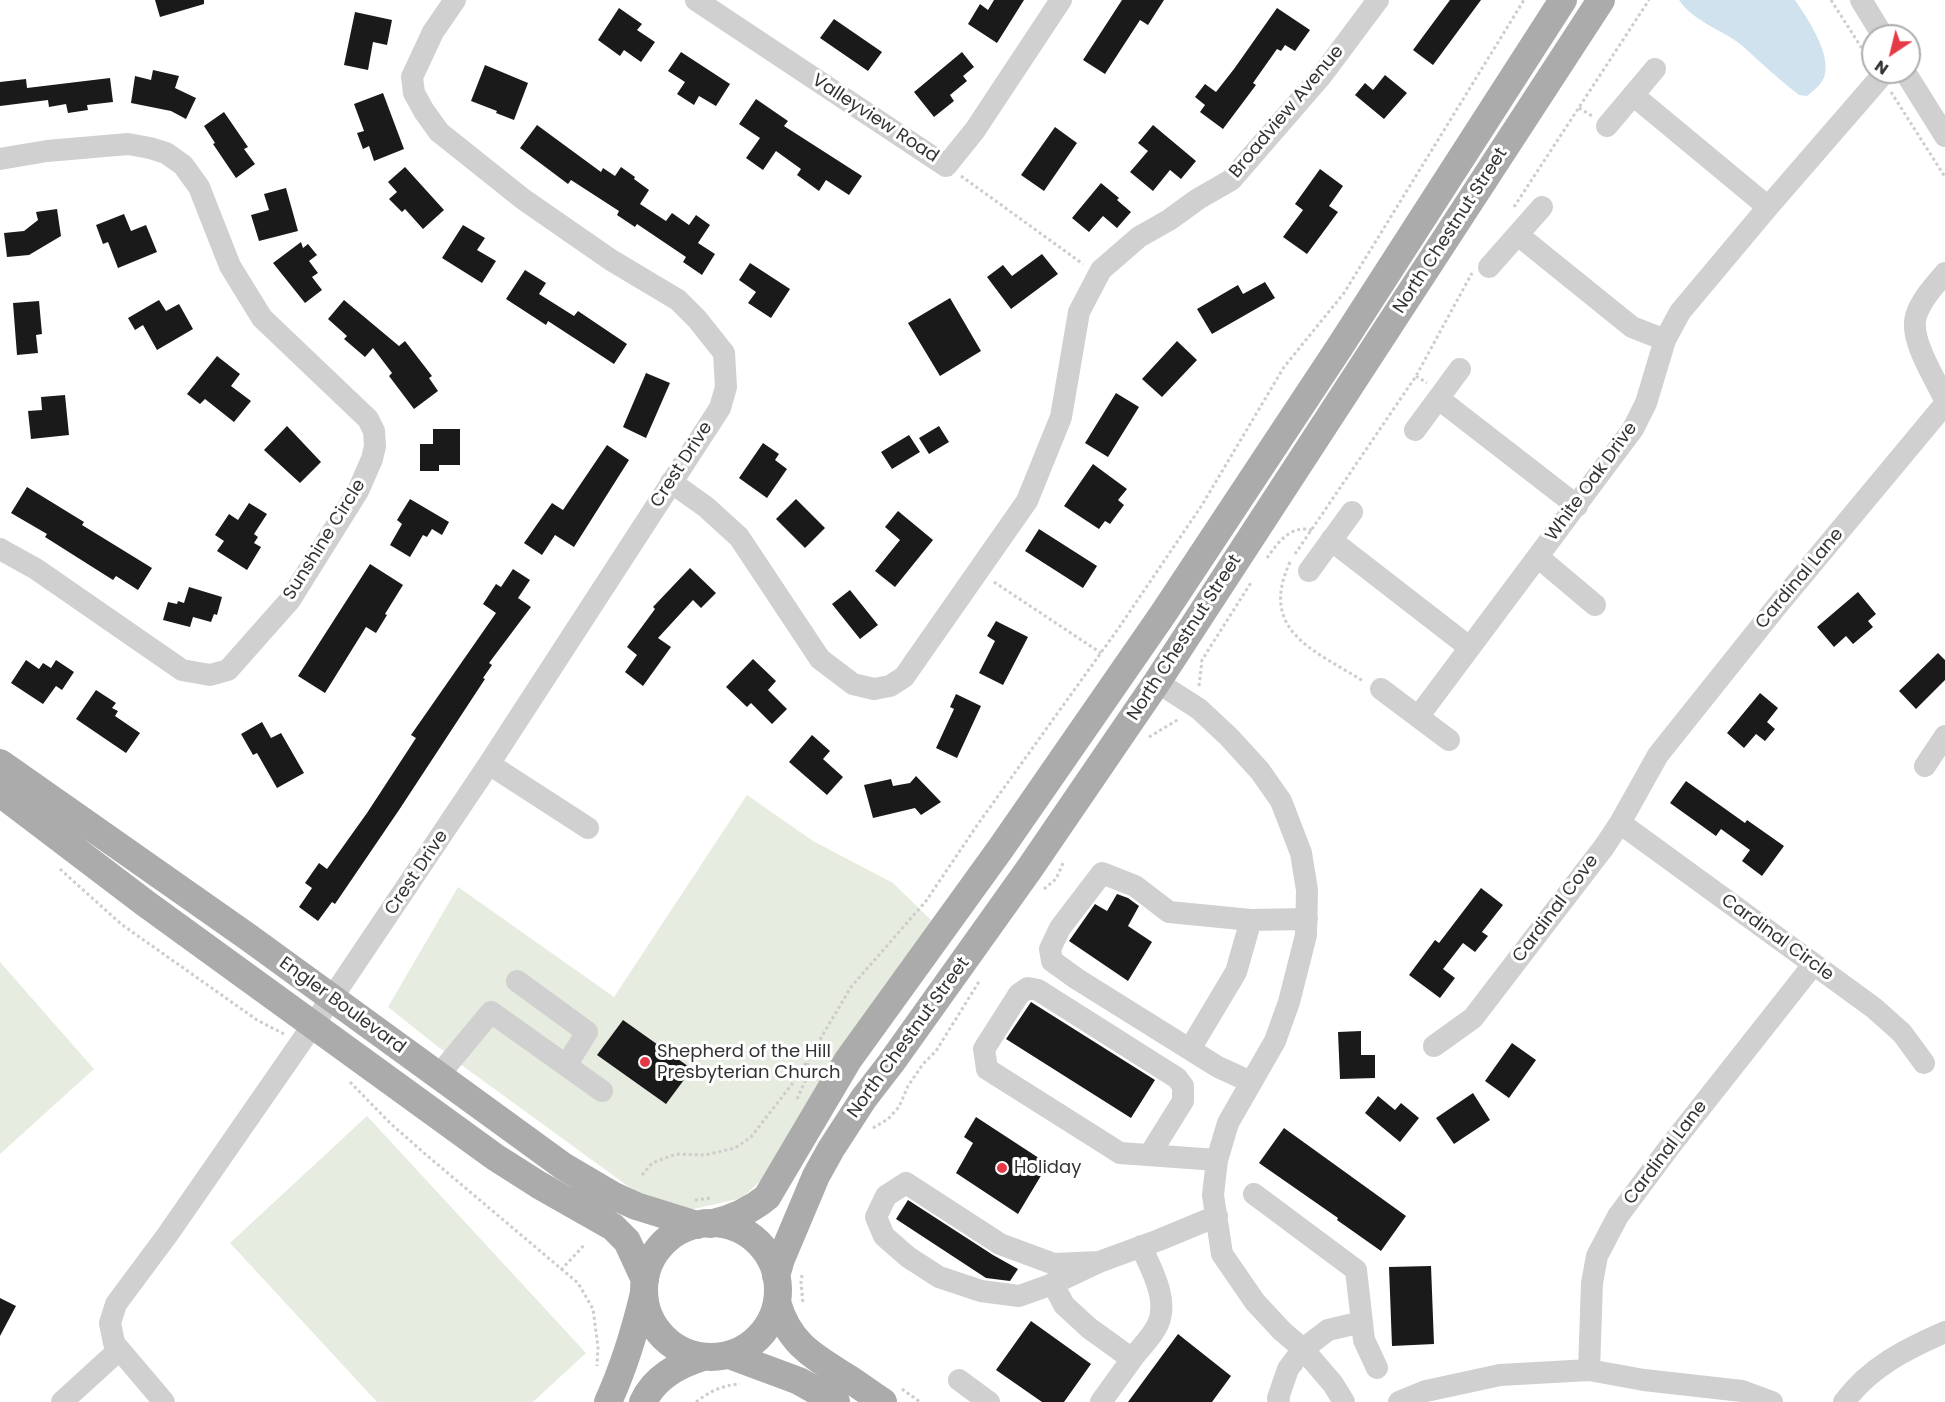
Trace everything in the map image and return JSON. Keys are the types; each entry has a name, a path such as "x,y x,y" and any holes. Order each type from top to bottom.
{"main road":[{"name":"North Chestnut Street","path":"708,1215 731,1219 767,1197 848,1060 1001,848 1170,604 1339,348 1563,0"},
{"name":"North Chestnut Street","path":"790,1289 781,1259 816,1176 831,1149 864,1098 1023,878 1157,682 1601,0"},
{"name":"Engler Boulevard","path":"0,763 239,931 563,1166 614,1196 636,1206 708,1215"},
{"name":"Engler Boulevard","path":"0,794 274,998 306,1034 538,1185 614,1227 627,1241 644,1287"},
{"path":"608,1402 619,1378 638,1320 651,1261 662,1244 708,1215 736,1228 757,1242 766,1253 790,1289 785,1325 798,1343 812,1356 889,1393"},
{"path":"644,1287 648,1313 657,1331 678,1348 716,1356 799,1381 836,1402"},
{"path":"643,1402 663,1376 683,1363 746,1347 768,1325 790,1289"}],"street":[{"name":"Crest Drive","path":"119,1350 114,1343 110,1323 116,1304 168,1234 332,999 489,764 720,408 726,387 724,353 698,319 678,300 611,260 533,206 439,132 424,111 414,93 412,77 433,32 455,0"},
{"name":"Valleyview Road","path":"696,0 946,166 975,130 1062,0"},
{"name":"Broadview Avenue","path":"671,482 705,507 739,537 820,659 853,684 874,689 890,686 904,677 1027,501 1061,417 1080,312 1101,270 1139,237 1231,180 1322,75 1378,0"},
{"path":"1861,0 1876,24"},
{"path":"1607,126 1655,69"},
{"name":"White Oak Drive","path":"1418,717 1468,647 1633,429 1646,403 1665,340 1680,312 1868,84"},
{"path":"1912,84 1945,136"},
{"path":"1633,95 1768,207"},
{"name":"Sunshine Circle","path":"0,159 47,151 128,144 166,153 183,165 199,187 230,266 262,318 368,419 374,431 375,446 358,492 290,600 228,670 210,675 182,670 36,569 0,549"},
{"path":"1482,267 1513,225 1542,207"},
{"path":"1513,225 1632,327 1665,340"},
{"name":"Cardinal Lane","path":"1658,755 1945,402 1917,341 1915,323 1921,305 1945,273"},
{"path":"1415,430 1461,369"},
{"path":"1439,399 1576,506"},
{"path":"1309,571 1352,512"},
{"path":"1331,540 1468,647"},
{"path":"1538,557 1595,604"},
{"path":"1157,682 1199,709 1260,771 1281,801 1301,853 1307,890 1306,934 1289,1002 1275,1041 1228,1123 1217,1160 1213,1195 1222,1254 1255,1302 1282,1331 1303,1348 1333,1384 1344,1402"},
{"path":"1381,689 1449,740"},
{"path":"1925,766 1945,736"},
{"name":"Cardinal Cove","path":"1434,1046 1473,1018 1620,824 1658,755"},
{"path":"489,764 588,828"},
{"name":"Cardinal Circle","path":"1620,824 1889,1021 1902,1033 1924,1063"},
{"path":"1251,1082 1218,1067 1077,979 1052,961 1050,950 1060,928 1102,873 1135,886 1169,912 1251,920 1307,919"},
{"path":"1190,1049 1236,972 1251,920"},
{"name":"Cardinal Lane","path":"1589,1370 1592,1283 1597,1256 1618,1216 1671,1144 1812,965"},
{"path":"517,981 587,1032 567,1064"},
{"path":"1150,1154 1183,1101 1183,1086 1177,1078 1038,990 1028,988 1019,994 984,1049 987,1069 1120,1153 1217,1160"},
{"path":"438,1076 491,1012 602,1091"},
{"path":"1099,1262 1054,1264 1000,1244 906,1183 886,1196 876,1217 884,1236 908,1257 939,1277 981,1291 1019,1296 1217,1216"},
{"path":"1254,1194 1356,1270 1364,1340 1377,1368"},
{"path":"1101,1402 1158,1324 1162,1309 1158,1286 1142,1246"},
{"path":"1053,1284 1064,1305 1089,1329 1132,1359"},
{"path":"1279,1402 1278,1398 1288,1369 1303,1348 1328,1330 1362,1322"},
{"path":"1844,1402 1854,1389 1892,1358 1945,1332"},
{"path":"62,1402 119,1350 164,1402"},
{"path":"1399,1402 1426,1391 1500,1375 1589,1370 1644,1380 1742,1391 1772,1402"},
{"path":"959,1380 989,1402"}],"path":[{"path":"642,1175 652,1163 676,1154 705,1155 735,1148 751,1137 808,1062 851,987 926,901 1202,505 1284,367 1344,293 1524,0"},
{"path":"1513,225 1649,0"},
{"path":"1831,0 1861,44"},
{"path":"1887,84 1945,177"},
{"path":"946,166 1099,275"},
{"path":"1381,689 1368,684 1294,634 1283,619 1280,602 1281,581 1290,561 1310,529 1416,376 1482,267"},
{"path":"1261,567 1282,538 1294,530 1310,529 1331,540"},
{"path":"978,572 1101,653"},
{"path":"1146,741 1152,734 1178,721 1190,703 1199,689 1202,660 1256,576"},
{"path":"1041,892 1056,879 1066,855"},
{"path":"57,866 121,924 257,1020 306,1034"},
{"path":"870,1130 888,1119 899,1107 908,1086 923,1064 936,1051 982,977"},
{"path":"257,1020 274,998"},
{"path":"796,1101 806,1079 808,1062"},
{"path":"343,1076 424,1153 578,1283 593,1309 598,1347 596,1376"},
{"path":"686,1198 696,1200 708,1215"},
{"path":"561,1270 585,1244"},
{"path":"696,1402 706,1393 722,1386 750,1385"},
{"path":"889,1393 920,1402"}],"shaded area":[{"path":"747,795 813,841 893,883 932,921 773,1169 742,1198 689,1210 651,1203 456,1061 388,1007 458,887 614,997"},
{"path":"0,962 94,1069 0,1154"},
{"path":"367,1116 586,1353 533,1402 377,1402 230,1243"}],"water":[{"path":"1679,0 1795,0 1821,45 1826,65 1822,81 1807,96 1799,95 1738,43 1693,15"}],"building":[{"path":"155,0 204,0 204,4 160,17"},
{"path":"994,0 1024,0 997,43 968,24 980,4 988,10"},
{"path":"1122,0 1164,0 1148,25 1140,20 1105,74 1083,60"},
{"path":"1450,0 1481,0 1433,65 1413,50"},
{"path":"619,8 642,24 637,30 655,42 641,62 624,50 620,56 598,40"},
{"path":"1277,8 1310,30 1295,51 1285,45 1281,51 1277,49 1253,83 1256,85 1223,129 1200,112 1205,105 1195,97 1205,84 1216,92"},
{"path":"355,12 392,20 387,45 373,42 368,70 344,65"},
{"path":"834,19 882,52 868,71 820,38"},
{"path":"681,52 730,84 716,106 699,96 694,105 677,94 685,82 668,71"},
{"path":"962,52 974,67 963,76 967,81 950,95 954,101 934,117 914,92"},
{"path":"485,65 528,83 514,120 471,101"},
{"path":"153,70 179,76 175,88 196,98 186,119 171,111 131,103 135,76 151,80"},
{"path":"1385,75 1407,93 1384,119 1355,95 1365,83 1373,90"},
{"path":"110,78 113,102 87,105 88,110 68,113 66,104 49,107 48,100 0,106 0,82 26,79 27,88"},
{"path":"383,93 404,149 374,161 369,146 363,149 357,133 364,131 354,104"},
{"path":"756,99 788,121 784,126 862,176 849,195 826,180 819,191 797,175 801,169 776,151 763,170 746,158 760,138 739,124"},
{"path":"224,112 248,147 244,149 255,164 236,178 204,126"},
{"path":"537,125 601,172 603,168 615,176 621,167 635,177 634,179 649,190 640,204 666,221 672,213 689,225 696,215 710,225 698,243 715,254 702,275 683,262 686,257 637,224 635,227 617,215 619,211 571,180 568,184 520,148"},
{"path":"1153,125 1196,161 1181,179 1170,170 1153,191 1130,172 1148,151 1138,143"},
{"path":"1055,127 1077,143 1044,191 1021,175"},
{"path":"405,167 444,210 423,229 405,209 402,212 389,199 397,192 388,182"},
{"path":"1320,169 1343,186 1329,206 1338,212 1307,254 1283,237 1303,210 1295,204"},
{"path":"1101,183 1131,212 1117,228 1103,216 1089,232 1072,218"},
{"path":"286,188 298,231 259,241 251,215 269,210 264,194"},
{"path":"57,209 61,236 29,255 7,257 4,233 24,231 38,220 36,212"},
{"path":"124,214 131,231 146,225 157,252 118,268 108,242 103,244 96,225"},
{"path":"463,225 485,238 477,250 496,261 482,283 442,258"},
{"path":"301,242 303,248 308,244 317,255 309,261 318,273 312,277 322,290 305,303 273,263"},
{"path":"1042,254 1058,274 1011,309 987,277 1003,265 1012,276"},
{"path":"750,263 790,289 771,318 748,303 756,292 739,280"},
{"path":"525,270 546,283 539,294 574,316 578,311 627,344 614,364 548,321 546,325 506,299"},
{"path":"1265,282 1275,298 1212,334 1197,309 1238,285 1243,294"},
{"path":"950,298 981,351 940,376 908,323"},
{"path":"159,300 166,311 179,304 193,329 157,350 143,325 135,330 128,318"},
{"path":"344,300 399,346 405,341 432,376 429,378 438,391 414,409 389,376 392,373 373,348 365,357 344,339 347,336 328,319"},
{"path":"39,301 42,334 36,335 38,353 17,355 13,303"},
{"path":"1177,341 1197,360 1162,397 1142,379"},
{"path":"217,356 240,374 231,386 251,401 234,422 205,399 200,404 187,394"},
{"path":"646,373 670,383 646,438 623,427"},
{"path":"1116,393 1139,407 1108,457 1085,443"},
{"path":"65,395 69,435 31,439 28,411 42,410 41,397"},
{"path":"287,426 321,462 300,483 264,450"},
{"path":"939,426 949,442 929,454 919,438"},
{"path":"433,429 460,429 460,465 439,465 439,471 420,471 420,444 433,444"},
{"path":"909,435 920,452 892,469 881,452"},
{"path":"763,443 779,454 775,460 787,469 767,498 739,478"},
{"path":"607,445 629,460 574,547 555,535 542,555 524,543 552,503 563,510"},
{"path":"1093,464 1127,489 1118,500 1124,505 1110,524 1105,521 1099,529 1064,506"},
{"path":"27,487 84,522 82,525 152,568 138,590 116,576 113,580 45,537 47,534 11,513"},
{"path":"410,499 449,522 442,535 432,529 427,537 423,535 410,557 390,545 402,524 397,520"},
{"path":"796,499 825,528 805,548 776,519"},
{"path":"249,503 267,514 254,534 258,537 254,543 261,547 247,570 217,551 224,541 215,535 229,514 238,520"},
{"path":"898,511 933,540 895,587 875,571 900,540 885,527"},
{"path":"1039,529 1097,566 1083,588 1025,551"},
{"path":"370,564 403,585 376,633 366,627 325,693 298,676"},
{"path":"690,568 716,593 701,608 693,600 658,638 671,647 643,686 625,672 637,655 627,647 655,609 653,607"},
{"path":"513,569 530,580 518,598 531,607 489,663 492,665 483,678 485,679 399,810 335,904 332,902 318,921 299,907 312,888 305,883 319,863 327,869 367,813 416,738 411,735 496,613 483,604 496,584 501,587"},
{"path":"189,587 222,597 217,615 214,614 211,622 193,617 190,627 163,620 168,602 184,603"},
{"path":"850,590 878,625 860,639 832,604"},
{"path":"1858,592 1876,614 1868,621 1873,627 1853,644 1846,636 1834,647 1817,627"},
{"path":"996,621 1028,637 1003,685 979,673 995,641 987,636"},
{"path":"1938,653 1945,660 1945,680 1916,709 1899,691"},
{"path":"753,659 776,681 768,690 787,709 772,724 751,703 747,707 726,687"},
{"path":"26,660 39,669 43,663 51,668 56,660 74,672 62,690 56,686 43,704 11,683"},
{"path":"96,690 116,703 112,708 118,711 115,716 140,733 126,753 76,719"},
{"path":"1760,693 1778,708 1767,722 1775,729 1765,741 1756,734 1744,748 1727,733"},
{"path":"956,694 981,706 957,758 936,748 954,709 950,707"},
{"path":"262,722 271,738 281,733 304,773 277,788 257,753 253,755 241,734"},
{"path":"812,735 830,751 823,759 843,777 827,795 789,762"},
{"path":"916,776 941,802 921,815 915,808 873,818 864,785 891,779 893,786 910,783"},
{"path":"1686,781 1745,823 1747,820 1784,846 1762,876 1742,861 1750,850 1721,829 1716,836 1670,803"},
{"path":"1481,888 1503,905 1482,932 1488,936 1475,952 1463,943 1443,969 1455,978 1440,998 1409,975 1435,940 1439,943"},
{"path":"1117,894 1139,906 1128,926 1152,942 1128,981 1069,941 1095,904 1107,911"},
{"path":"1031,1002 1155,1080 1131,1118 1006,1039"},
{"name":"Shepherd of the Hill Presbyterian Church","path":"623,1020 692,1069 666,1104 597,1055"},
{"path":"1361,1031 1361,1055 1375,1055 1375,1078 1340,1079 1338,1032"},
{"path":"1512,1043 1536,1060 1509,1098 1485,1081"},
{"path":"1473,1093 1490,1120 1454,1144 1436,1118"},
{"path":"1378,1096 1395,1110 1401,1103 1419,1118 1400,1142 1365,1113"},
{"name":"Holiday","path":"976,1117 1048,1164 1018,1214 956,1173 973,1143 964,1137"},
{"path":"1284,1128 1406,1216 1381,1251 1259,1163"},
{"path":"908,1200 1018,1269 1010,1281 986,1278 896,1219"},
{"path":"1431,1266 1434,1344 1392,1346 1389,1267"},
{"path":"0,1298 16,1306 0,1336"},
{"path":"1031,1321 1091,1364 1064,1402 1042,1402 996,1370"},
{"path":"1178,1334 1231,1376 1212,1402 1128,1402"}],"place":[{"name":"Shepherd of the Hill Presbyterian Church","path":"645,1062"},
{"name":"Holiday","path":"1002,1168"}]}
